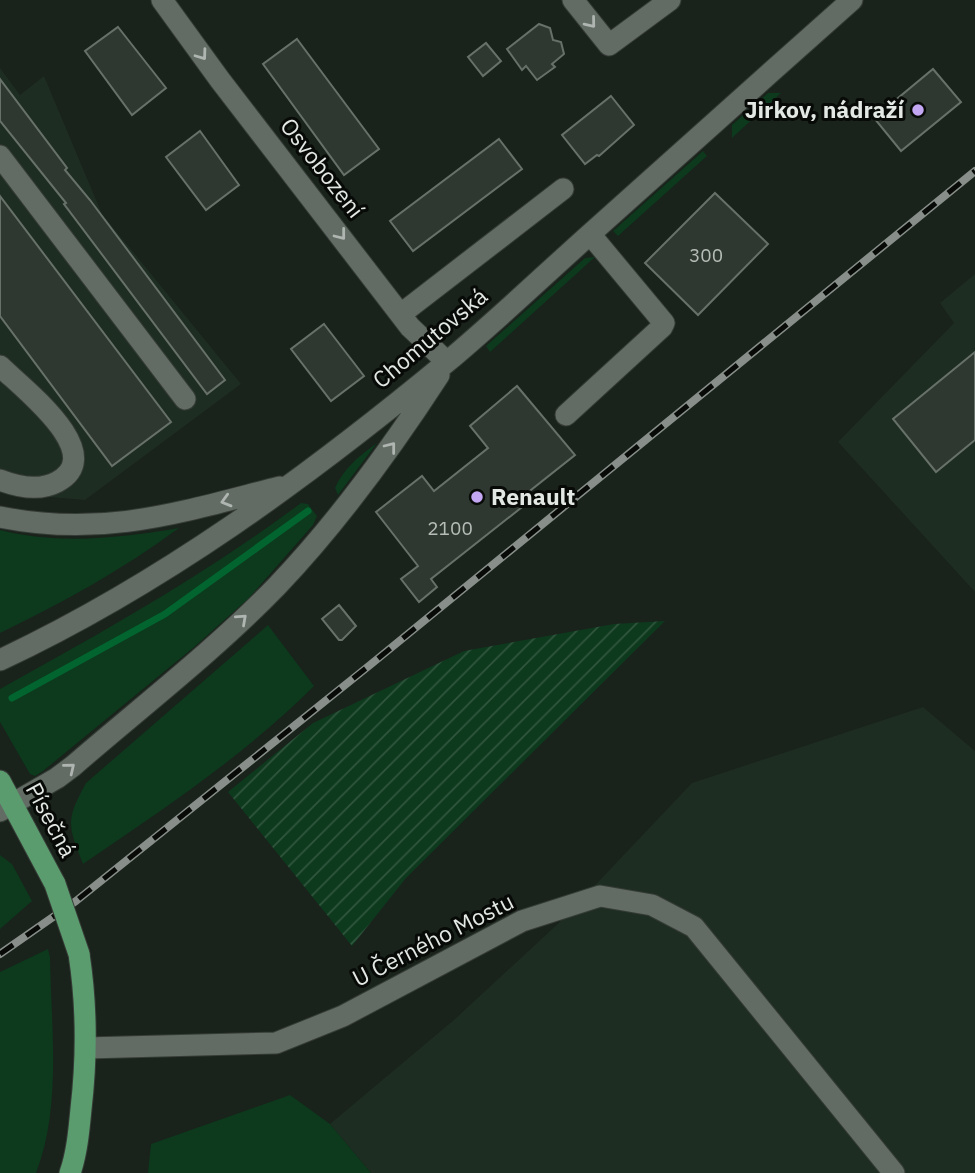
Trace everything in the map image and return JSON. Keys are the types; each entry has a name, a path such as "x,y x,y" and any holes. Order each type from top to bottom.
{"main road":[{"name":"Písečná","path":"4,796 55,884 79,954 84,987 86,1048 79,1132 70,1173"}],"street":[{"name":"Osvobození","path":"162,0 220,80 406,321 447,362"},
{"path":"573,0 609,45 670,0"},
{"name":"Chomutovská","path":"0,660 47,638 116,599 226,530 292,484 447,362 852,0"},
{"path":"0,156 186,399"},
{"path":"406,321 563,189"},
{"path":"566,415 664,323 590,234"},
{"path":"4,796 57,778 73,766 229,631 279,584 402,433 447,362"},
{"path":"0,366 64,429 74,453 72,467 67,474 61,480 46,486 26,487 0,480"},
{"path":"0,516 58,526 118,524 195,510 292,484"},
{"name":"U Černého Mostu","path":"86,1048 276,1043 343,1016 522,921 600,896 652,905 694,927 894,1173"}],"shaded area":[{"path":"0,68 20,95 44,76 102,214 241,384 85,500 37,496 0,487"},
{"path":"975,274 975,592 838,442 954,323 940,303"},
{"path":"923,707 975,751 975,1173 371,1173 330,1124 455,1019 562,920 692,783"}],"green space":[{"path":"768,93 781,93 732,138 732,125"},
{"path":"703,151 707,156 618,236 613,231"},
{"path":"595,257 490,352 486,346 585,258"},
{"path":"377,443 338,495 335,488 343,474"},
{"path":"301,503 308,504 317,516 313,525 249,598 193,648 43,771 35,776 30,774 0,722 0,689 191,578"},
{"path":"179,528 92,585 0,633 0,530 67,539 134,535"},
{"path":"665,621 406,878 352,946 228,792 313,723 464,651 614,624"},
{"path":"268,625 314,686 232,758 83,864 71,823 75,806 86,783"},
{"path":"0,855 12,864 32,901 0,929"},
{"path":"48,949 53,1066 44,1148 36,1173 0,1173 0,972"},
{"path":"290,1095 330,1124 371,1173 148,1173 151,1144"}],"building":[{"path":"539,24 550,28 553,40 561,42 564,54 552,64 555,67 537,80 526,66 522,70 507,49"},
{"path":"118,27 166,88 132,115 85,51"},
{"path":"297,39 379,149 344,175 263,64"},
{"path":"486,43 501,61 483,76 468,57"},
{"name":"Jirkov, nádraží","path":"933,69 961,102 901,151 874,118"},
{"path":"0,79 67,168 65,170 225,380 207,394 64,204 66,203 0,121"},
{"path":"611,96 634,125 599,156 585,164 562,135"},
{"path":"200,131 239,185 206,210 166,157"},
{"path":"499,139 522,169 413,251 390,221"},
{"path":"715,193 768,244 698,315 645,263"},
{"path":"0,196 171,422 112,466 0,316"},
{"path":"324,324 364,376 331,401 291,349"},
{"path":"975,352 975,440 936,472 893,419"},
{"name":"Renault","path":"517,386 575,455 526,494 531,500 431,579 437,587 419,602 401,579 418,566 376,512 422,476 434,491 488,448 470,426"},
{"path":"339,605 356,626 342,640 339,640 322,619"}],"waterway":[{"path":"12,698 165,614 308,511"}],"railway":[{"path":"0,954 76,901 370,665 975,171"}],"place":[{"name":"Jirkov, nádraží","path":"918,110"},
{"name":"Renault","path":"477,497"}]}
